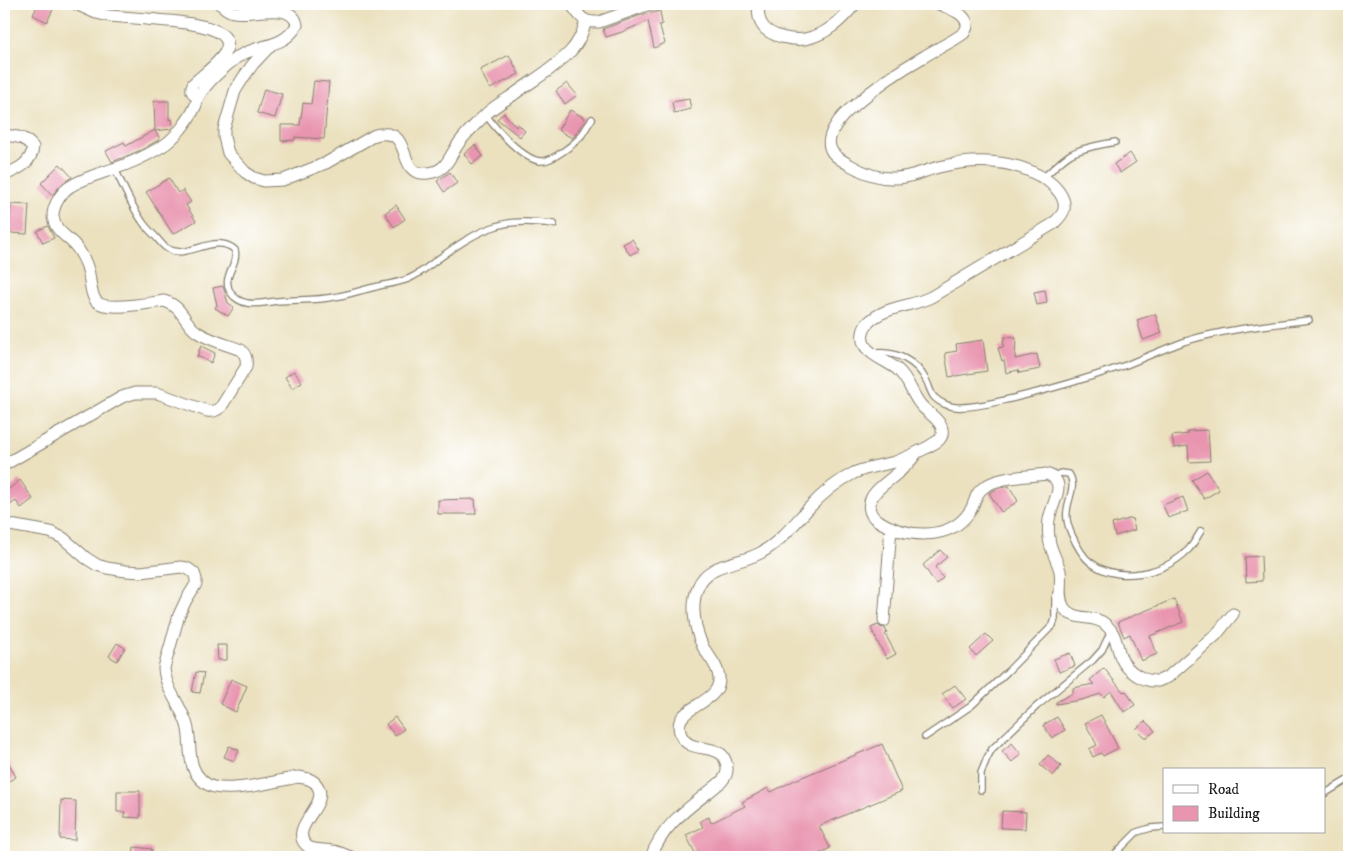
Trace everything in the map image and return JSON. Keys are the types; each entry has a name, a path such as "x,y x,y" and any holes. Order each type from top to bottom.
{"street":[{"path":"76,4 96,13 109,16 193,23 221,33 227,40 227,46 217,62 193,84 191,88 192,93 198,98"},
{"path":"4,465 122,397 136,392 157,393 207,411 217,410 221,407 246,367 245,354 241,350 200,334 191,327 180,310 171,303 164,301 111,307 102,306 92,294 90,275 85,260 77,248 60,233 54,224 53,214 55,205 70,186 114,169 164,146 176,135 195,107 198,98 235,59 245,52 270,46 284,39 294,30 297,24 292,13 287,11 234,12 220,4"},
{"path":"570,4 586,21 599,22 650,4"},
{"path":"759,4 758,13 761,24 768,31 778,36 793,39 808,38 830,29 855,4"},
{"path":"651,857 670,824 722,781 726,775 726,764 722,755 686,742 679,729 684,715 715,692 719,683 717,672 704,647 696,623 694,611 698,586 711,571 757,555 772,546 820,498 847,477 857,472 896,461 937,442 943,432 942,426 919,403 909,383 898,370 868,350 862,337 864,329 877,316 894,308 931,297 1053,224 1064,211 1064,200 1052,184 1036,173 1022,167 981,161 955,164 893,179 876,177 848,164 832,152 830,142 833,130 852,107 877,87 924,56 964,33 967,25 964,18 957,12 939,4"},
{"path":"270,46 253,64 239,85 224,129 228,153 244,172 264,181 276,181 306,172 326,163 375,135 383,133 389,134 399,141 403,146 406,160 414,170 422,174 430,174 444,167 459,142 486,115 564,58 579,40 586,21"},
{"path":"4,135 21,137 33,147 29,160 15,171 4,175"},
{"path":"916,453 907,465 874,494 869,502 869,510 874,518 902,532 930,534 948,530 971,510 975,498 981,489 991,483 1004,479 1046,474 1052,476 1057,481 1058,488 1056,501 1051,512 1048,535 1049,543 1058,562 1060,595 1063,606 1069,614 1104,622 1112,631 1121,658 1127,667 1141,678 1160,681 1168,677 1216,635 1233,614"},
{"path":"4,524 50,532 63,538 96,565 107,568 141,572 181,567 194,572 196,584 179,616 164,668 164,677 183,714 189,732 193,768 205,783 212,787 221,788 236,788 298,777 308,778 319,788 320,794 319,801 301,832 302,839 306,846 335,851 351,857"},
{"path":"884,621 891,527"}],"lane":[{"path":"486,115 499,132 515,147 534,160 544,161 571,145 582,135 592,119"},
{"path":"1043,178 1072,154 1115,142"},
{"path":"114,169 142,221 168,249 174,251 186,250 226,244 235,250 237,256 228,277 228,284 230,292 236,299 245,303 305,301 335,297 401,281 417,274 452,249 481,232 497,226 510,223 536,222 554,224"},
{"path":"874,354 885,352 896,354 908,360 920,371 934,397 951,407 962,407 983,405 1051,389 1126,365 1184,342 1212,334 1254,326 1309,320"},
{"path":"1052,476 1061,473 1069,474 1072,479 1073,488 1066,512 1070,532 1078,548 1088,561 1098,567 1112,572 1127,574 1141,574 1157,569 1189,550 1201,531"},
{"path":"925,737 971,706 1052,625 1055,619 1055,598 1060,586"},
{"path":"981,790 981,773 992,749 1037,706 1093,660 1102,650 1112,631"},
{"path":"1326,793 1349,779"},
{"path":"1112,857 1136,832 1163,827"}],"building":[{"path":"38,4 54,7 47,22 33,15"},
{"path":"660,11 662,24 659,25 665,43 654,48 648,21 606,37 603,29 641,15"},
{"path":"509,55 519,74 490,89 480,70"},
{"path":"314,81 329,82 324,139 295,137 295,140 281,141 281,125 300,125 303,103 311,104"},
{"path":"567,83 577,95 565,104 556,91"},
{"path":"264,89 282,94 275,118 257,113"},
{"path":"689,99 691,109 674,113 672,102"},
{"path":"154,101 169,101 169,120 172,119 173,126 171,129 155,131 160,139 141,150 112,162 106,151 124,142 126,146 155,130"},
{"path":"570,110 585,118 572,138 558,130"},
{"path":"504,113 516,127 518,124 525,131 520,137 497,119"},
{"path":"475,145 483,156 472,164 464,154"},
{"path":"1130,153 1136,162 1120,173 1114,164"},
{"path":"60,164 72,177 63,183 52,195 41,183"},
{"path":"450,172 457,183 444,192 437,181"},
{"path":"169,178 178,193 183,190 191,202 186,205 196,221 173,234 146,192"},
{"path":"11,204 29,205 27,234 9,233"},
{"path":"396,205 405,219 394,227 385,213"},
{"path":"48,226 54,238 43,243 37,231"},
{"path":"632,239 639,250 630,255 623,244"},
{"path":"223,286 228,303 234,307 228,316 215,308 217,305 213,288"},
{"path":"1045,290 1047,303 1037,305 1034,292"},
{"path":"1155,314 1162,333 1143,340 1137,320"},
{"path":"1004,337 1016,338 1015,359 1037,354 1040,369 1019,373 1018,370 1006,373 1004,360 1002,361 998,348 1003,347"},
{"path":"983,340 987,371 949,377 945,353 957,351 956,344"},
{"path":"201,346 215,353 211,363 197,356"},
{"path":"294,371 302,382 292,388 285,377"},
{"path":"1208,430 1210,461 1189,462 1188,446 1174,448 1172,436 1188,434 1188,431"},
{"path":"1207,471 1219,490 1204,499 1192,480"},
{"path":"20,480 33,499 21,508 16,501 4,509 4,493"},
{"path":"1009,486 1018,501 1001,512 989,493"},
{"path":"1183,497 1188,511 1168,518 1163,505"},
{"path":"475,499 476,514 438,514 438,500"},
{"path":"1132,518 1135,530 1115,536 1112,524"},
{"path":"940,550 947,557 935,567 943,578 936,584 923,565"},
{"path":"1261,556 1262,581 1246,582 1245,557"},
{"path":"1174,599 1183,622 1150,636 1157,654 1141,661 1130,634 1124,637 1118,622"},
{"path":"878,625 885,628 887,633 885,634 896,654 887,659 871,628"},
{"path":"986,634 993,641 976,656 970,649"},
{"path":"117,643 125,648 117,661 109,656"},
{"path":"217,645 227,645 227,660 218,660"},
{"path":"1070,653 1075,666 1059,672 1054,659"},
{"path":"1104,668 1123,692 1126,691 1135,705 1124,712 1111,691 1104,697 1101,694 1081,700 1056,704 1056,702 1073,693 1073,688 1094,684 1090,680"},
{"path":"196,672 204,673 200,693 192,692"},
{"path":"231,679 247,686 236,712 220,704"},
{"path":"955,685 966,699 953,708 942,694"},
{"path":"1101,715 1118,748 1103,756 1101,753 1093,757 1089,749 1097,745 1085,723"},
{"path":"395,717 404,729 395,736 386,724"},
{"path":"1057,717 1065,730 1052,738 1043,725"},
{"path":"1145,721 1155,731 1147,737 1144,737 1136,729"},
{"path":"1012,743 1021,754 1012,762 1002,751"},
{"path":"882,744 902,791 819,826 830,848 814,857 697,857 686,835 703,827 700,821 709,817 711,823 745,806 742,802 768,788 771,792"},
{"path":"229,746 239,750 234,761 224,757"},
{"path":"4,754 16,777 7,782 4,775"},
{"path":"1048,755 1061,766 1053,776 1040,765"},
{"path":"117,791 140,791 140,818 124,817 125,812 117,812"},
{"path":"61,800 76,801 75,840 60,839"},
{"path":"1002,811 1026,812 1025,829 1001,828"},
{"path":"134,847 152,849 151,857 133,857"}]}
